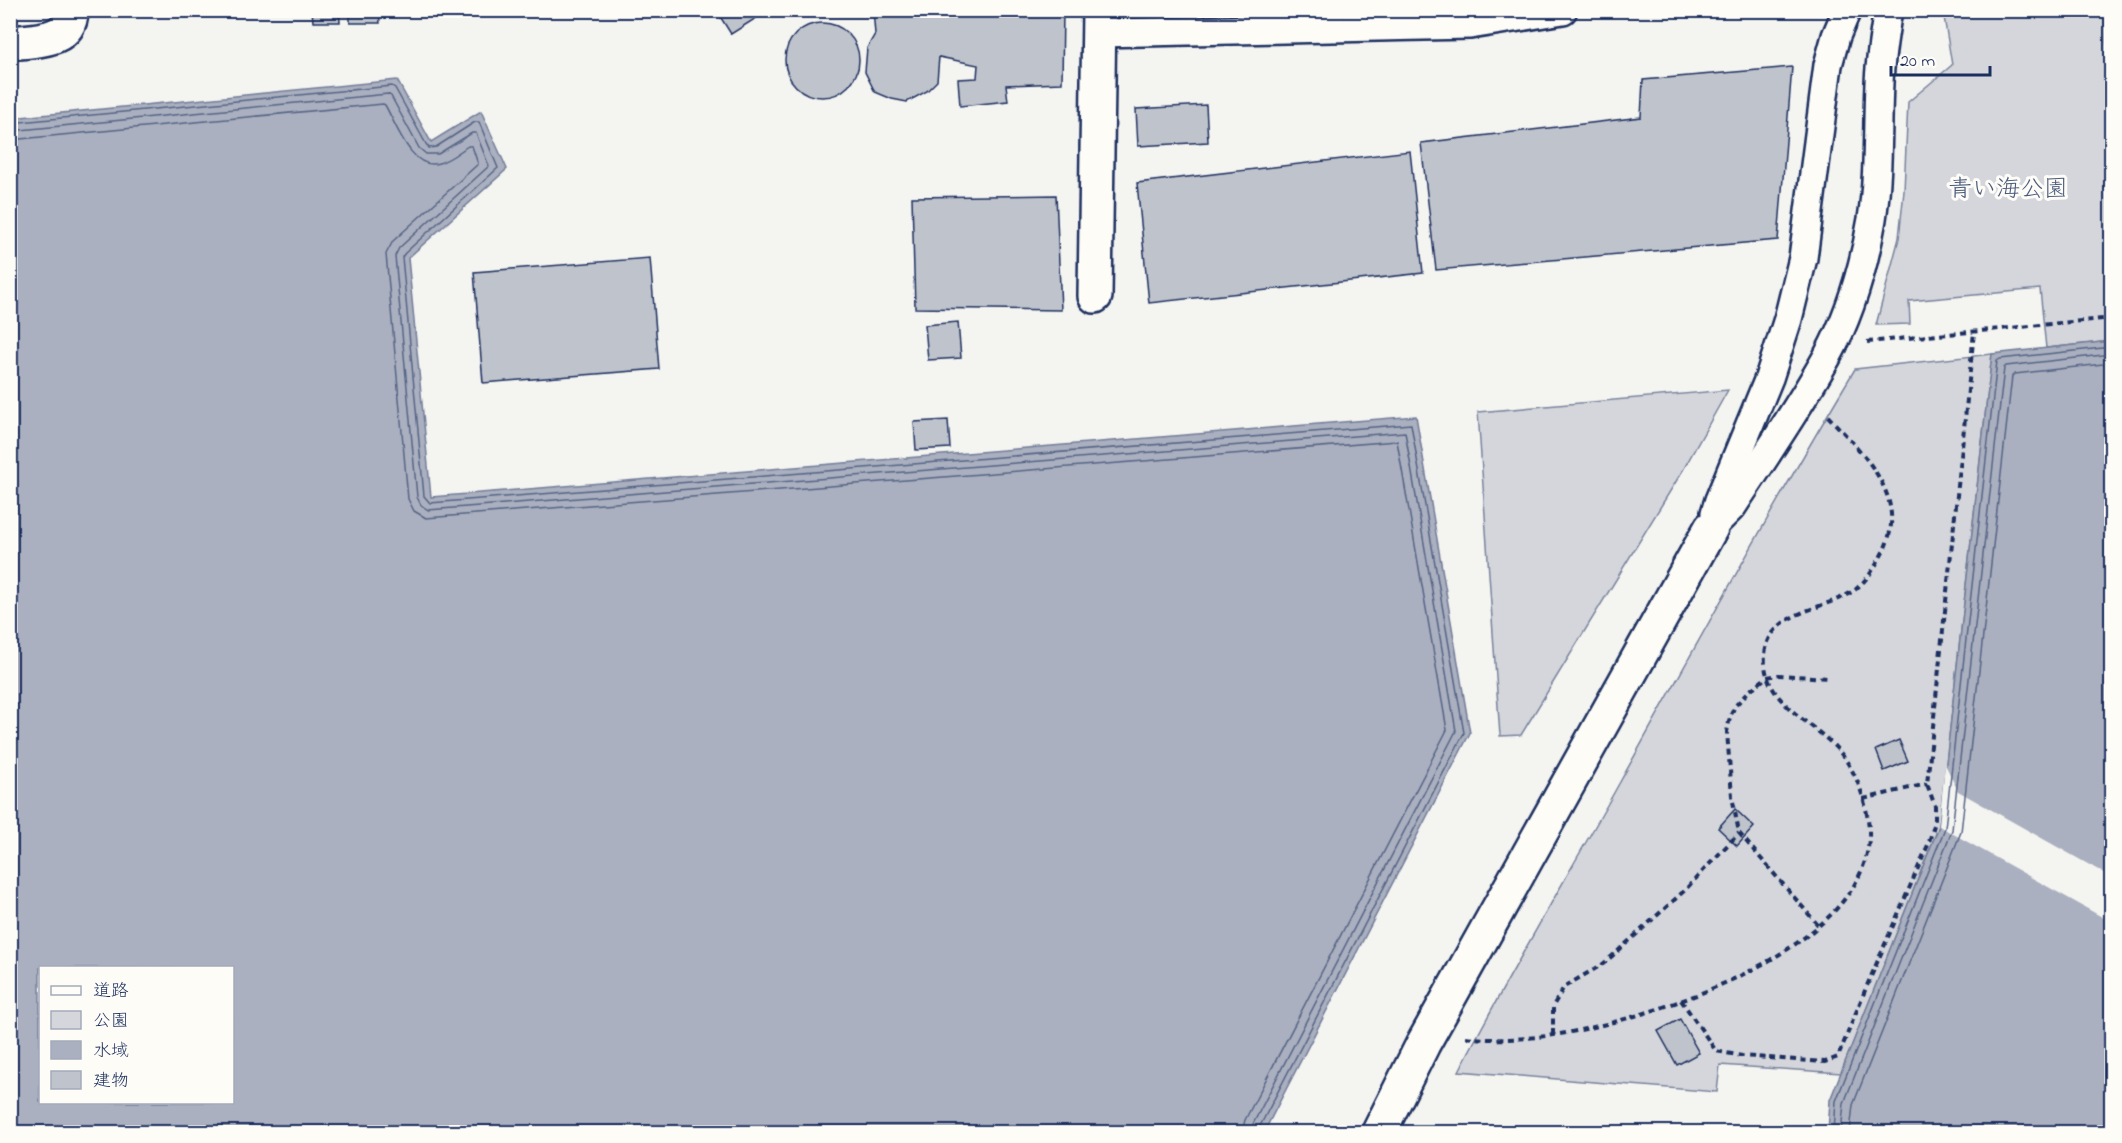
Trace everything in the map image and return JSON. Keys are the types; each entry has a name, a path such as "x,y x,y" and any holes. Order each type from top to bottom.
{"street":[{"path":"10,42 54,39 65,31 71,10"},
{"path":"1095,296 1099,22 1470,25 1563,10"},
{"path":"1379,1132 1423,1044 1711,528 1719,500 1769,378 1788,319 1804,248 1828,65 1836,36 1847,10"},
{"path":"1711,528 1732,507 1827,356 1843,323 1863,264 1872,218 1877,175 1879,83 1888,10"}],"path":[{"path":"1857,343 2112,318"},
{"path":"1681,1000 1716,1051 1742,1056 1826,1062 1838,1058 1928,845 1935,822 1935,806 1927,784 1974,332"},
{"path":"1466,1037 1501,1040 1553,1035 1622,1018 1715,988 1782,953 1840,905 1852,889 1866,859 1870,830 1863,799 1851,768 1823,734 1789,708 1776,693 1764,666 1769,639 1779,627 1793,616 1855,589 1871,574 1891,532 1891,515 1880,476 1820,407"},
{"path":"1818,925 1739,833 1732,796 1727,732 1735,706 1767,677 1778,675 1828,678"},
{"path":"1863,799 1927,784"},
{"path":"1553,1035 1553,1006 1564,987 1603,964 1618,951 1684,891 1739,833"}],"green space":[{"name":"青い海公園","path":"1943,11 2108,11 2107,43 2112,51 2111,341 2046,348 2040,289 1909,301 1910,324 1876,325 1899,238 1904,191 1908,102 1952,65"},
{"path":"1992,354 1939,826 1841,1073 1720,1065 1717,1092 1459,1071 1736,575 1855,369"},
{"path":"1728,390 1683,470 1521,735 1500,736 1478,412"}],"water":[{"path":"397,80 431,142 481,111 507,169 408,258 431,497 1416,416 1470,733 1264,1132 11,1132 11,118"},
{"path":"2111,341 2111,1132 1828,1132 1830,1100 1939,826 1992,354"}],"pier":[{"path":"1945,764 1958,791 2111,877 2111,922 1939,826"}],"building":[{"path":"312,10 339,10 340,22 313,22"},
{"path":"350,10 379,10 380,23 350,23"},
{"path":"716,10 758,10 761,15 731,34"},
{"path":"804,10 843,10 828,15 812,14"},
{"path":"873,10 901,10 901,14 920,10 1063,10 1062,83 1006,85 1008,101 960,106 958,79 977,78 978,65 939,57 937,81 927,91 907,102 892,99 875,92 865,72 867,48 875,34"},
{"path":"822,23 843,29 853,39 859,60 853,81 843,91 822,97 801,91 791,81 785,60 791,39 801,29"},
{"path":"1792,67 1778,240 1436,270 1421,143 1641,117 1643,80"},
{"path":"1206,105 1208,142 1138,146 1136,109"},
{"path":"1410,151 1423,273 1149,303 1137,183"},
{"path":"1056,195 1061,310 915,308 912,197"},
{"path":"650,258 659,369 483,383 474,272"},
{"path":"958,322 961,358 928,360 925,325"},
{"path":"948,420 950,448 916,450 914,422"},
{"path":"1899,740 1908,761 1884,771 1876,750"},
{"path":"1735,809 1754,827 1737,846 1718,828"},
{"path":"1680,1019 1699,1053 1677,1065 1658,1031"}]}
